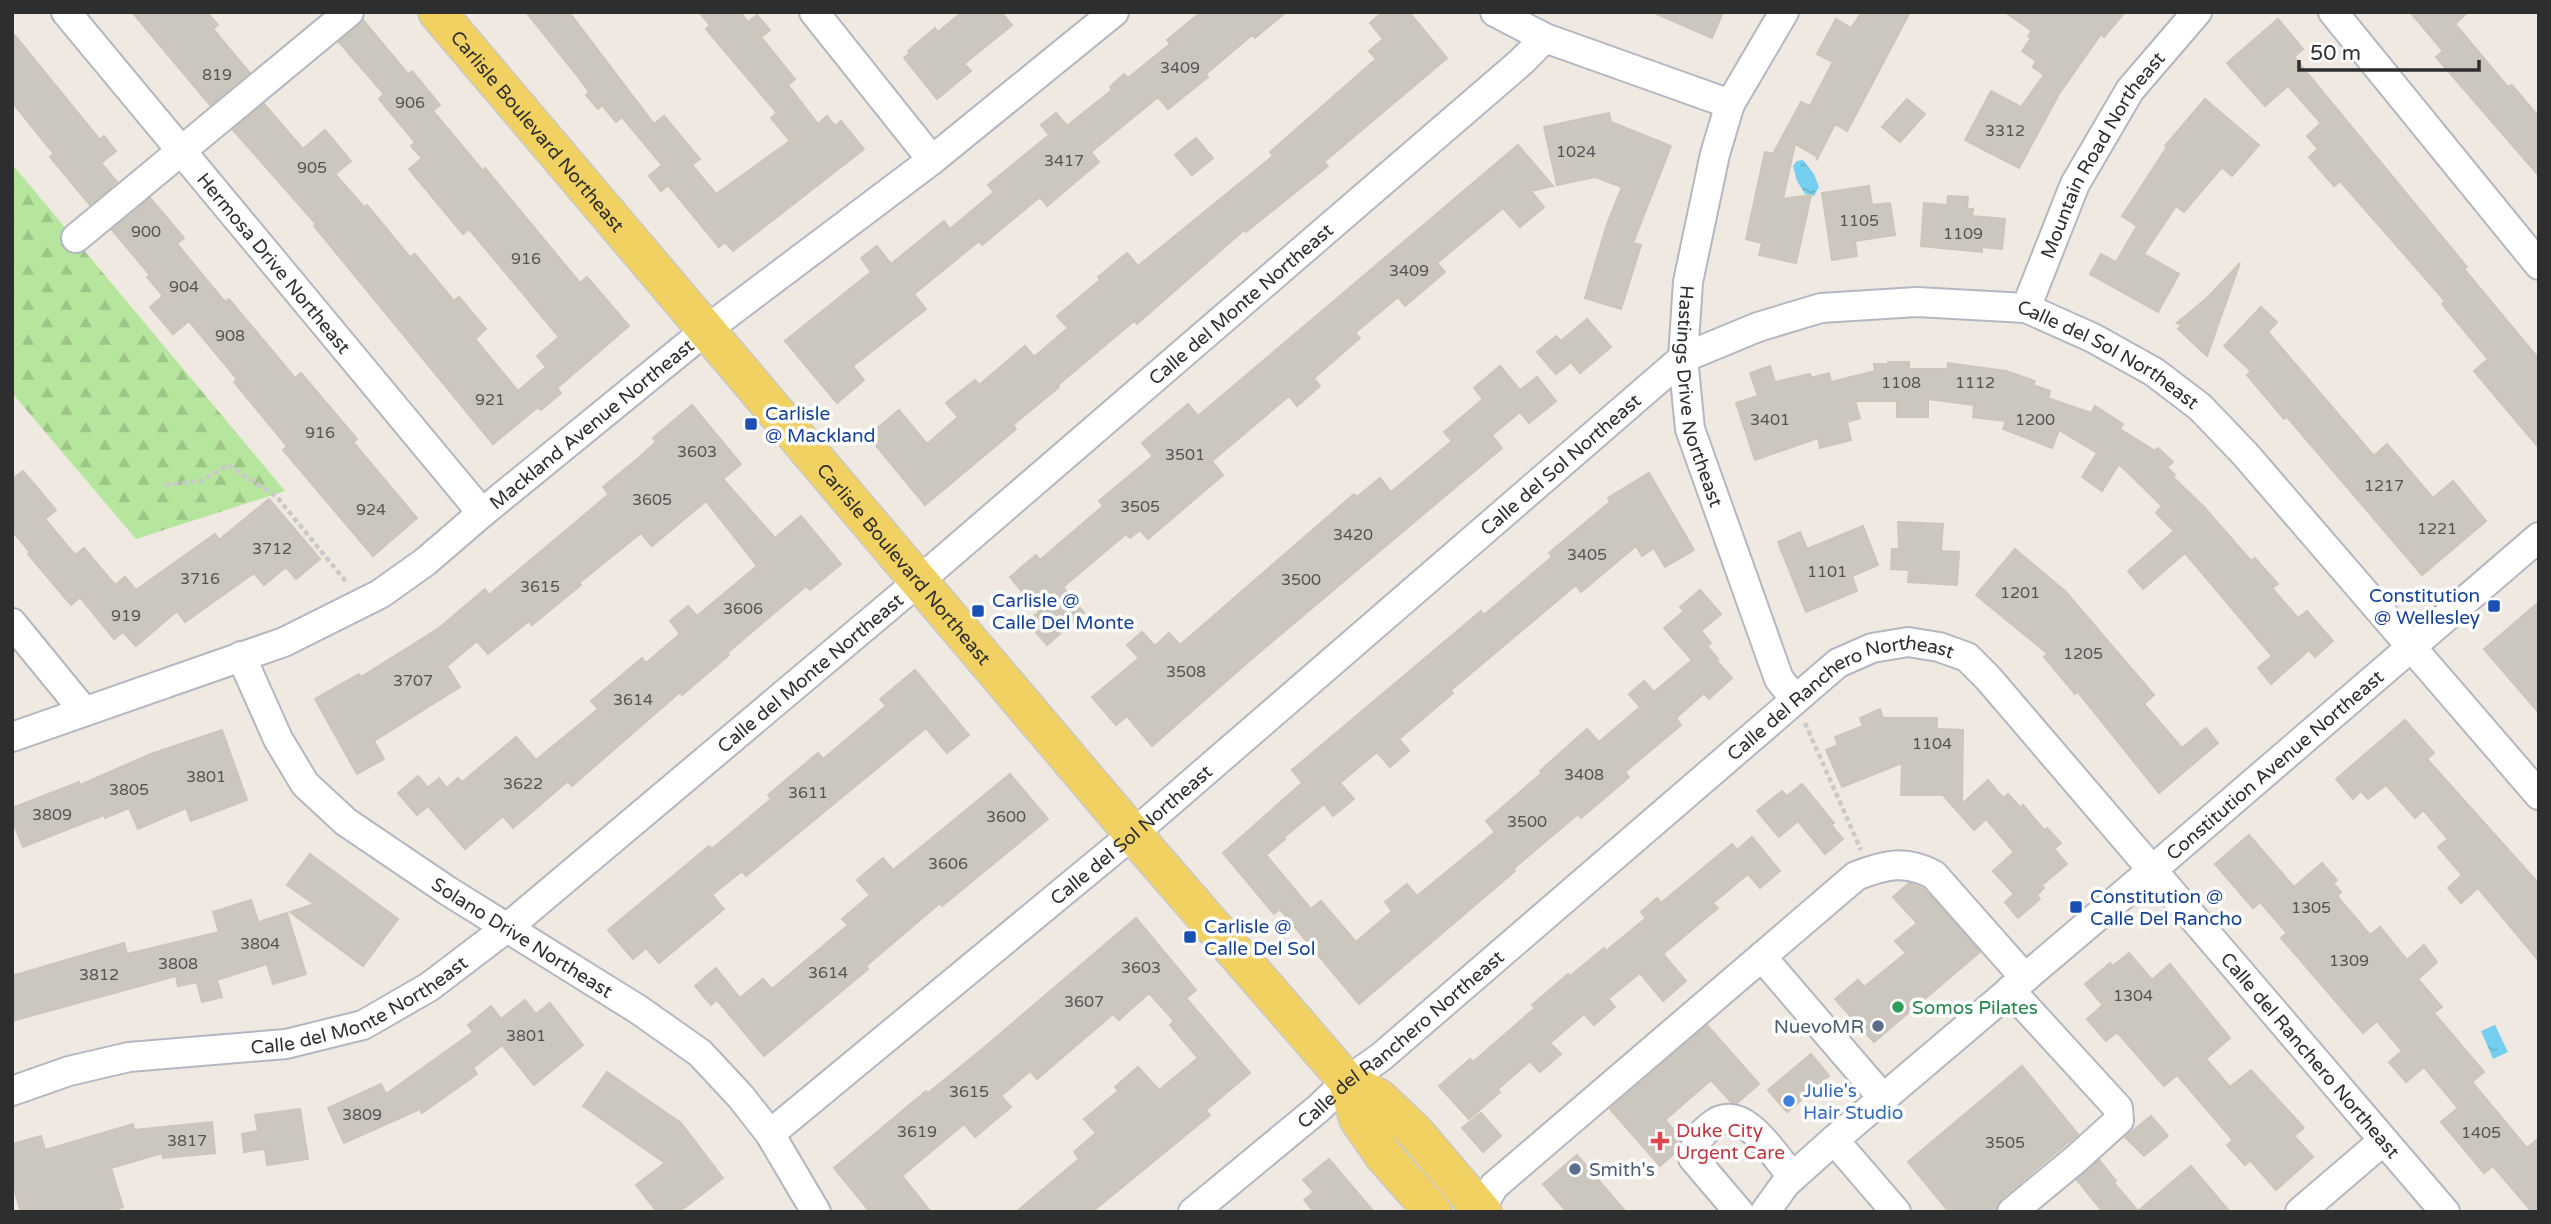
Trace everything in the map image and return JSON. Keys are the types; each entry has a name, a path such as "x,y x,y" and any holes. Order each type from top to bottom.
{"main road":[{"name":"Carlisle Boulevard Northeast","path":"437,12 1133,834 1347,1081 1379,1098 1388,1106 1415,1132 1482,1210"},
{"name":"Carlisle Boulevard Northeast","path":"1347,1081 1358,1119 1383,1155 1433,1212"},
{"path":"1383,1155 1424,1173 1465,1211 1482,1210"}],"street":[{"name":"Hermosa Drive Northeast","path":"66,12 482,513"},
{"path":"76,238 349,12"},
{"path":"814,12 932,160"},
{"name":"Mackland Avenue Northeast","path":"12,737 284,642 380,594 425,562 705,331 932,160 1114,12"},
{"path":"1495,12 1545,38 1730,104"},
{"name":"Hastings Drive Northeast","path":"1784,12 1730,104 1714,154 1688,282 1683,358 1690,429 1779,679 1799,709"},
{"name":"Mountain Road Northeast","path":"2026,308 2075,184 2130,90 2197,12"},
{"path":"2333,12 2539,265"},
{"name":"Calle del Monte Northeast","path":"12,1091 69,1071 129,1056 286,1044 363,1025 429,987 508,927 919,581 1521,62 1545,38"},
{"name":"Calle del Sol Northeast","path":"770,1134 1133,834 1683,358 1758,327 1821,308 1917,302 2026,308 2093,338 2154,372 2200,407 2245,454 2539,795"},
{"name":"Constitution Avenue Northeast","path":"1740,1212 1789,1180 2539,537"},
{"path":"12,623 84,711"},
{"name":"Calle del Ranchero Northeast","path":"1193,1212 1347,1081 1381,1057 1799,709 1838,663 1872,648 1908,642 1939,647 1968,657 1988,678 2445,1212"},
{"name":"Solano Drive Northeast","path":"241,656 278,739 305,784 346,822 448,891 701,1053 770,1134 816,1212"},
{"path":"1482,1210 1494,1186 1856,876 1884,865 1919,866 1934,875 2118,1108 2119,1120 2077,1159 2012,1212"},
{"path":"1762,957 1883,1098"},
{"path":"1740,1212 1693,1158 1701,1134 1718,1119 1732,1117 1747,1124 1789,1180"},
{"path":"1834,1140 1896,1212"},
{"path":"2300,1212 2383,1141"},
{"name":"Constitution Avenue Northeast","path":"1765,1212 1789,1180"}],"path":[{"path":"165,485 201,481 228,465 277,497 348,584"},
{"path":"1799,709 1870,870"}],"green space":[{"path":"12,164 285,491 136,539 12,393"}],"water":[{"path":"1803,160 1814,174 1819,187 1814,196 1805,194 1797,181 1793,166 1797,161"},
{"path":"2495,1025 2508,1052 2493,1059 2481,1031"}],"building":[{"path":"132,12 207,12 218,25 213,29 250,73 210,105"},
{"path":"526,12 569,12 654,124 664,116 700,159 692,165 716,194 790,141 771,118 777,113 706,29 710,25 699,12 740,12 748,22 757,15 770,30 761,37 795,79 788,85 818,124 827,116 835,126 841,121 864,149 733,251 725,242 719,247 668,185 661,191 649,176 662,165 622,117 616,122 602,105 598,109 586,95 589,92 578,77"},
{"path":"962,12 1001,12 1012,25 964,64 971,71 937,99 904,58 910,53 908,51 935,28 938,32"},
{"path":"1201,12 1286,12 1255,38 1252,35 1206,74 1208,77 1168,109 1158,97 1091,152 1099,162 1047,206 1040,197 982,245 979,241 914,294 926,309 853,366 864,380 837,403 785,341 871,272 861,258 877,246 891,264 944,221 950,229 994,192 988,185 1049,135 1041,125 1056,113 1067,126 1112,90 1110,87 1124,74 1128,78 1170,44 1167,40"},
{"path":"1383,12 1409,12 1447,58 1324,162 1328,166 1246,232 1244,230 1137,324 1134,321 1058,385 1059,387 1013,425 1016,429 925,505 868,436 899,410 927,444 958,417 946,403 975,380 979,385 1025,346 1034,357 1068,328 1057,316 1100,280 1098,277 1127,253 1138,266 1273,156 1270,152 1376,59 1369,51 1383,39 1370,23"},
{"path":"1652,12 1723,12 1712,38"},
{"path":"1862,12 1910,12 1847,131 1835,124 1817,159 1795,144 1783,199 1811,195 1796,263 1759,255 1762,243 1746,239 1765,152 1773,154 1801,102 1810,106 1833,62 1817,54 1836,19 1851,28"},
{"path":"2005,12 2125,12 2104,37 2101,34 2059,94 2019,168 1965,140 1991,91 2021,107 2044,75 2033,67 2036,61 2022,51 2031,38 2028,36 2032,31"},
{"path":"2410,12 2468,12 2455,24 2508,87 2512,85 2539,117 2539,176 2436,57 2443,51"},
{"path":"2278,19 2303,49 2294,57 2539,359 2539,448 2474,371 2488,359 2442,304 2445,301 2340,181 2334,186 2309,157 2318,149 2307,136 2321,123 2288,86 2265,106 2227,63"},
{"path":"363,20 408,74 412,71 440,105 433,111 483,171 485,168 580,283 587,277 629,326 557,388 561,393 541,410 538,407 493,444 314,226 316,224 233,130 264,104 303,149 325,130 351,161 335,174 364,207 367,205 410,257 415,254 454,301 459,297 486,329 475,339 518,391 546,367 537,356 559,337 469,229 463,234 409,169 422,158 411,146 415,142 379,99 384,94 339,42"},
{"path":"12,32 100,140 104,136 116,151 101,163 117,182 90,205 50,157 54,154 12,102"},
{"path":"1907,99 1925,114 1900,142 1882,127"},
{"path":"2205,99 2259,145 2232,176 2222,167 2184,212 2176,206 2144,254 2179,274 2158,312 2090,274 2101,254 2116,262 2137,226 2122,216 2167,147 2165,146"},
{"path":"1609,113 1611,122 1671,146 1633,243 1641,245 1621,309 1585,298 1607,224 1622,187 1595,177 1557,185 1544,127"},
{"path":"1196,138 1213,158 1192,175 1175,155"},
{"path":"1518,145 1553,186 1531,191 1544,207 1520,227 1503,208 1437,263 1445,272 1405,306 1398,297 1355,333 1360,338 1314,378 1320,386 1297,406 1289,396 1212,461 1223,475 1148,539 1140,530 1130,538 1126,534 1063,587 1084,613 1047,645 1027,622 1039,612 1010,577 1036,555 1040,560 1103,506 1099,501 1153,456 1142,443 1188,404 1198,416"},
{"path":"1869,186 1872,205 1890,203 1895,235 1855,241 1857,256 1832,260 1822,193"},
{"path":"1948,196 1968,197 1967,209 1973,209 1972,216 2005,219 2002,249 1982,247 1982,252 1921,246 1924,203 1947,205"},
{"path":"150,198 184,238 177,244 225,302 229,299 295,378 301,373 357,439 353,442 417,518 373,556 283,450 287,446 234,382 237,379 189,321 173,334 150,307 163,296 147,277 150,275 112,230"},
{"path":"2240,263 2207,356 2178,329 2182,325 2177,323 2207,298"},
{"path":"2261,307 2277,322 2268,332 2374,456 2387,444 2433,498 2453,481 2486,521 2422,575 2287,417 2284,419 2247,375 2251,371 2224,346"},
{"path":"1587,319 1611,347 1580,373 1571,362 1556,374 1537,352 1556,336 1561,341"},
{"path":"1909,362 1909,369 1947,369 1948,363 2006,371 2035,381 2033,385 2050,391 2048,398 2091,413 2095,406 2123,424 2120,429 2155,451 2158,448 2173,462 2167,467 2175,475 2173,477 2205,508 2251,561 2255,558 2278,584 2272,588 2298,618 2307,611 2333,641 2315,657 2309,650 2271,684 2258,668 2272,656 2185,553 2143,589 2128,571 2174,531 2156,513 2162,506 2119,464 2102,491 2082,477 2097,453 2059,430 2052,448 2003,429 2006,421 1973,417 1974,405 1928,399 1928,417 1897,417 1897,401 1855,401 1860,418 1847,422 1851,440 1820,448 1818,438 1755,460 1736,403 1758,396 1750,373 1770,366 1775,382 1810,374 1811,378 1829,373 1831,382 1875,371 1874,364"},
{"path":"1500,366 1520,390 1537,377 1556,401 1529,423 1520,412 1492,435 1502,448 1152,746 1127,716 1116,725 1092,697 1139,658 1127,645 1142,632 1155,646 1169,633 1180,645 1354,494 1357,497 1380,478 1391,492 1452,441 1444,432 1483,399 1474,388"},
{"path":"692,405 741,464 723,479 775,538 801,516 841,564 810,590 806,586 727,653 729,655 682,695 680,692 572,786 568,781 513,828 503,816 465,849 428,806 417,815 398,793 418,776 428,788 439,778 447,788 458,778 462,782 516,737 536,760 598,709 591,701 642,658 646,663 680,634 670,621 688,606 697,616 757,566 706,501 652,546 641,533 532,625 529,621 488,654 477,641 447,666 460,687 374,741 384,759 357,774 315,699 359,674 361,677 439,628 485,589 489,595 609,494 603,487 656,442 653,438"},
{"path":"23,471 56,510 45,519 75,555 84,548 115,585 125,577 136,590 215,534 219,540 269,499 320,559 296,579 286,567 264,585 254,573 185,622 177,611 136,646 123,632 114,639 80,597 71,605 12,531 12,479"},
{"path":"1649,473 1694,550 1665,567 1654,548 1642,556 1636,546 1581,592 1576,585 1451,690 1453,693 1399,739 1409,751 1390,767 1377,752 1340,783 1354,799 1333,816 1324,804 1266,855 1311,909 1321,901 1356,942 1392,911 1385,902 1407,884 1417,896 1495,832 1486,821 1542,773 1540,771 1587,729 1599,742 1640,707 1629,694 1644,681 1654,692 1692,660 1664,628 1684,611 1680,607 1700,590 1721,614 1701,631 1711,643 1707,646 1718,659 1716,660 1732,678 1709,699 1704,693 1676,718 1681,725 1625,772 1629,777 1581,818 1578,814 1359,1004 1280,909 1274,914 1223,853 1302,783 1292,770 1481,611 1484,615 1552,557 1549,553 1610,502 1608,498"},
{"path":"1898,522 1943,524 1941,551 1959,552 1957,585 1908,582 1909,570 1891,569 1892,549 1899,549"},
{"path":"1863,526 1878,565 1852,576 1857,591 1806,612 1778,542 1800,532 1807,549"},
{"path":"2015,549 2066,592 2154,695 2144,704 2182,748 2206,728 2218,743 2159,793 2078,692 2075,694 2044,657 2048,654 1976,595"},
{"path":"2539,602 2539,713 2484,649"},
{"path":"915,670 969,735 947,753 926,728 746,876 742,871 712,895 724,909 659,963 646,948 633,959 608,930 709,846 712,849 771,799 768,795 818,753 823,759 886,706 880,699"},
{"path":"1880,709 1883,718 1937,718 1937,729 1963,730 1962,804 1988,780 2003,798 2008,794 2021,808 2023,805 2044,830 2047,828 2061,843 2054,849 2067,864 2041,886 2044,888 2037,895 2040,899 2018,918 2005,902 2014,894 1993,871 2014,852 1986,819 1974,830 1943,795 1901,795 1902,763 1842,787 1826,750 1838,745 1835,737 1863,726 1860,718"},
{"path":"2405,720 2434,753 2427,759 2539,884 2539,961 2478,888 2461,903 2448,888 2462,875 2438,847 2448,839 2423,810 2415,818 2386,785 2368,799 2361,791 2353,799 2336,779"},
{"path":"222,730 247,800 191,821 186,808 138,829 129,808 23,847 12,819 12,808 79,782 80,785 151,754"},
{"path":"1010,774 1048,819 942,906 940,903 866,966 868,969 764,1056 717,1000 711,1005 695,986 716,968 740,998 763,979 772,989 848,925 842,919 870,895 857,880 883,858 893,870"},
{"path":"1802,784 1834,823 1831,825 1843,839 1825,854 1798,821 1779,837 1757,811 1782,791 1787,796"},
{"path":"2249,835 2294,887 2322,863 2337,880 2333,883 2341,892 2337,896 2370,935 2380,927 2407,960 2424,945 2437,962 2418,979 2442,1007 2434,1013 2484,1072 2472,1082 2527,1148 2539,1138 2539,1212 2532,1212 2493,1166 2484,1173 2441,1122 2458,1108 2424,1067 2406,1082 2389,1062 2402,1051 2377,1021 2363,1033 2281,938 2287,933 2260,902 2253,908 2215,864"},
{"path":"1752,837 1780,871 1760,888 1748,874 1713,903 1718,908 1663,954 1686,981 1663,1001 1640,973 1608,999 1615,1007 1594,1025 1584,1014 1550,1043 1561,1054 1540,1072 1530,1061 1469,1119 1439,1086 1470,1059 1473,1062 1535,1008 1532,1005 1568,974 1570,976 1604,948 1606,951 1646,918 1641,912 1657,898 1661,903 1732,844 1737,850"},
{"path":"310,854 398,919 363,966 290,912 314,904 287,885"},
{"path":"1909,883 1924,889 1980,952 1874,1042 1835,999 1858,980 1864,987 1906,953 1895,941 1917,923 1893,897"},
{"path":"251,900 259,924 287,913 306,974 273,984 267,964 217,980 222,997 202,1002 197,982 178,986 176,976 12,1021 12,976 124,943 127,954 219,932 213,912"},
{"path":"1136,918 1196,990 1186,998 1250,1073 1206,1110 1210,1115 1092,1212 1016,1212 1079,1159 1074,1152 1096,1133 1084,1119 1118,1091 1115,1087 1138,1067 1159,1090 1198,1058 1170,1025 1174,1021 1149,993 1119,1020 1113,1014 1037,1079 1030,1071 1001,1096 1011,1107 975,1137 964,1124 902,1176 931,1212 870,1212 834,1168 926,1091 928,1093 981,1050"},
{"path":"2129,953 2152,980 2170,964 2230,1038 2206,1059 2230,1087 2251,1070 2304,1128 2294,1136 2313,1157 2276,1190 2250,1160 2245,1165 2227,1145 2233,1140 2177,1075 2164,1086 2117,1032 2106,1041 2087,1019 2103,1005 2085,984 2110,963 2113,966"},
{"path":"525,1000 536,1014 550,1003 583,1045 534,1085 502,1045 473,1068 477,1074 422,1113 420,1109 344,1143 328,1108 381,1084 386,1094 473,1032 468,1025 491,1006 501,1019"},
{"path":"1707,1025 1759,1084 1737,1103 1732,1103 1711,1080 1665,1120 1681,1138 1677,1151 1660,1166 1610,1109"},
{"path":"1811,1054 1829,1076 1787,1112 1768,1090"},
{"path":"2022,1066 2078,1134 2001,1199 1996,1212 1949,1212 1908,1162"},
{"path":"607,1072 681,1123 723,1178 679,1212 657,1212 636,1185 665,1163 583,1106"},
{"path":"300,1109 308,1159 267,1165 265,1149 244,1152 242,1134 258,1131 255,1115"},
{"path":"1481,1113 1501,1136 1483,1152 1462,1128"},
{"path":"2151,1116 2168,1136 2144,1156 2125,1137"},
{"path":"212,1122 215,1153 163,1158 162,1153 111,1168 123,1207 108,1212 21,1212 12,1182 12,1144 41,1136 45,1150 133,1124 134,1130"},
{"name":"Smith's","path":"1577,1155 1626,1212 1567,1212 1543,1184"},
{"path":"1329,1159 1374,1212 1314,1212 1304,1200 1314,1192 1303,1180"},
{"path":"2099,1160 2138,1211 2191,1166 2230,1212 2103,1212 2077,1180"}],"place":[{"name":"Carlisle @ Mackland","path":"751,424"},
{"name":"Constitution @ Wellesley","path":"2494,606"},
{"name":"Carlisle @ Calle Del Monte","path":"978,611"},
{"name":"Constitution @ Calle Del Rancho","path":"2076,907"},
{"name":"Carlisle @ Calle Del Sol","path":"1190,937"},
{"name":"Somos Pilates","path":"1898,1007"},
{"name":"NuevoMR","path":"1878,1026"},
{"name":"Julie's Hair Studio","path":"1789,1101"},
{"name":"Duke City Urgent Care","path":"1660,1141"},
{"name":"Smith's","path":"1575,1169"}]}
